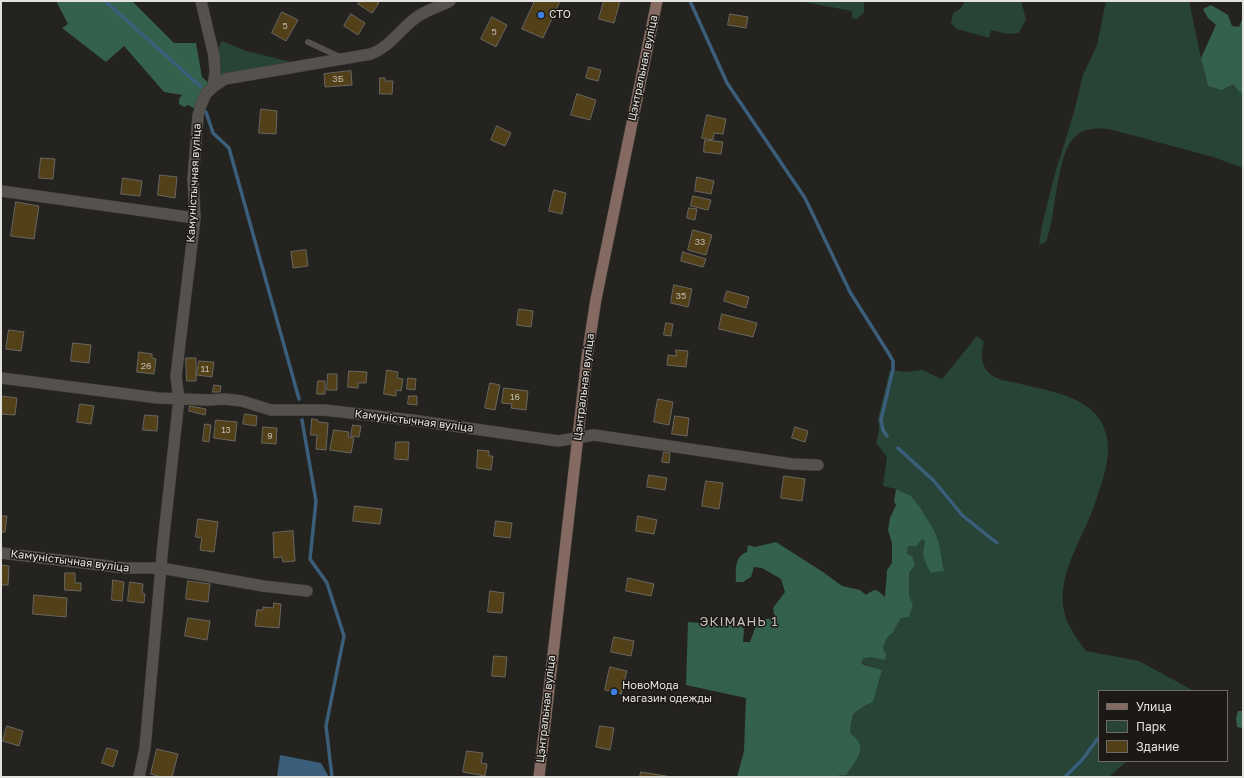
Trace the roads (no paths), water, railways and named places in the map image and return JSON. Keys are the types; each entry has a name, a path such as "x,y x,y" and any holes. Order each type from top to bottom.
{"main road":[{"name":"Цэнтральная вуліца","path":"538,777 587,357 596,299 657,1"}],"street":[{"path":"201,1 214,56 215,72 213,87"},
{"name":"Камуністычная вуліца","path":"1,553 125,568 161,568 179,398 176,376 195,218 193,179 198,116 206,94 225,79 371,54 379,51 388,44 401,29 432,9 450,1"},
{"path":"1,191 195,218"},
{"name":"Камуністычная вуліца","path":"1,378 158,398 209,400 225,399 242,401 272,410 331,411 412,420 558,441 594,435 792,464 818,465"},
{"path":"139,777 145,748 161,568 262,586 307,592"}],"lane":[{"path":"308,42 342,58"}],"water":[{"path":"280,755 321,763 329,777 277,777"}],"waterway":[{"path":"105,1 201,87"},
{"path":"690,1 727,83 805,198 850,292 893,361 893,369 881,420 883,430 887,436"},
{"path":"206,112 213,133 229,148 299,399"},
{"path":"302,420 316,501 310,559 327,583 344,636 326,726 332,777"},
{"path":"898,448 934,481 963,516 997,543"},
{"path":"1065,777 1082,760 1098,738"}],"place":[{"name":"СТО","path":"541,15"},
{"name":"НовоМода магазин одежды","path":"614,692"}],"district":[{"name":"ЭКІМАНЬ 1","path":"739,622"}]}
